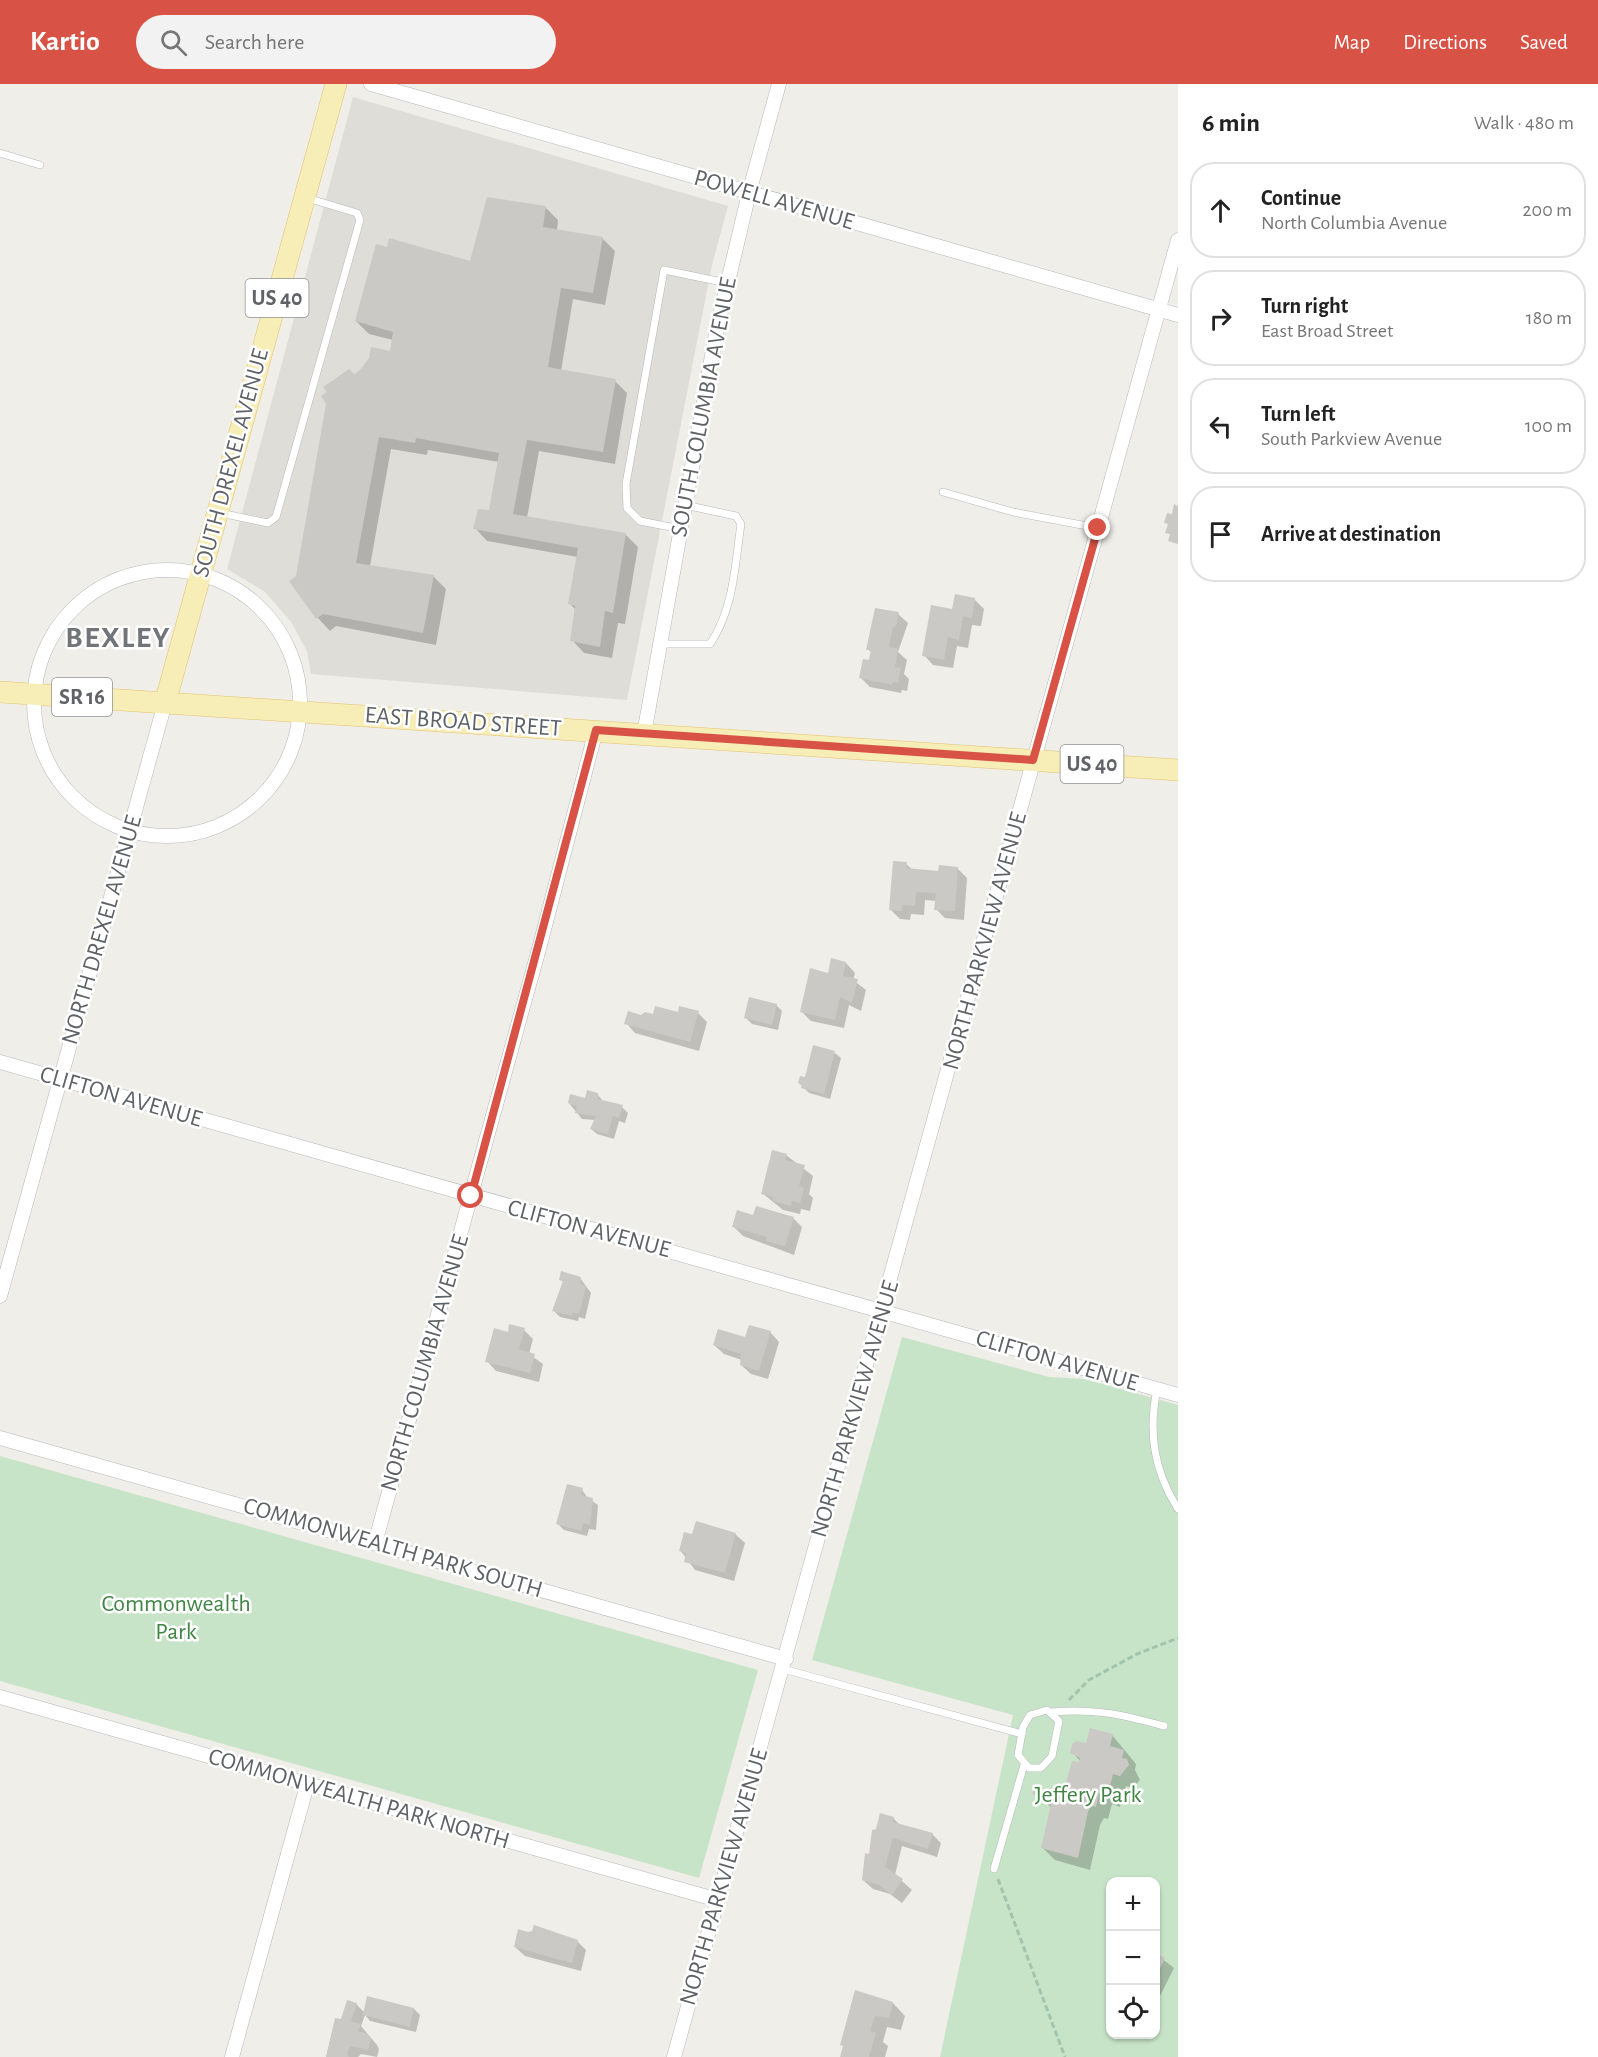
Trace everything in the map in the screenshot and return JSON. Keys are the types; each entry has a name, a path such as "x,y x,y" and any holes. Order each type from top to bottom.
{"main road":[{"name":"SOUTH DREXEL AVENUE","path":"165,703 336,84"},
{"name":"EAST BROAD STREET","path":"0,692 1178,770"}],"street":[{"name":"POWELL AVENUE","path":"371,84 1178,315"},
{"name":"SOUTH COLUMBIA AVENUE","path":"644,734 727,283 779,84"},
{"name":"NORTH PARKVIEW AVENUE","path":"674,2057 1178,240"},
{"path":"173,570 200,574 242,593 260,607 276,625 295,665 300,689 294,741 283,769 266,793 243,813 218,827 188,835 159,836 129,831 105,822 85,808 58,780 38,739 33,719 38,668 48,640 62,619 101,586 146,571 173,570"},
{"name":"NORTH DREXEL AVENUE","path":"0,1296 165,703"},
{"name":"NORTH COLUMBIA AVENUE","path":"375,1543 596,730"},
{"name":"CLIFTON AVENUE","path":"0,1062 1178,1395"},
{"name":"COMMONWEALTH PARK SOUTH","path":"0,1438 375,1543 784,1664"},
{"name":"COMMONWEALTH PARK NORTH","path":"0,1697 718,1900"},
{"path":"232,2057 308,1785"}],"lane":[{"path":"0,153 39,165"},
{"path":"218,512 268,523 276,517 360,220 357,213 304,198"},
{"path":"681,529 640,521 627,508 626,484 664,270 727,283"},
{"path":"943,492 1013,512 1098,528"},
{"path":"660,644 710,644 722,626 729,599 741,524 736,516 685,505"},
{"path":"1157,1389 1152,1428 1154,1451 1161,1479 1178,1509"},
{"path":"784,1664 1022,1734"},
{"path":"994,1869 1024,1765 1018,1755 1022,1734 1027,1720 1035,1712 1052,1713 1079,1709 1110,1711 1164,1726"},
{"path":"1024,1765 1041,1768 1050,1761 1060,1728 1059,1721 1052,1713"}],"path":[{"path":"1061,1712 1072,1696 1089,1680 1137,1653 1178,1638"},
{"path":"994,1869 1065,2057"}],"shaded area":[{"path":"353,97 728,206 712,265 627,700 311,674 307,651 291,622 265,592 227,569"}],"green space":[{"name":"Jeffery Park","path":"902,1337 1049,1377 1085,1379 1178,1405 1178,2057 940,2057 1013,1715 812,1660"},
{"name":"Commonwealth Park","path":"0,1456 758,1670 699,1878 0,1681"}],"building":[{"path":"487,197 546,206 543,227 603,237 593,293 561,288 548,367 616,379 603,452 527,440 513,514 626,533 613,613 605,611 600,647 570,641 575,606 568,604 578,548 473,529 478,509 489,510 499,453 416,438 415,443 379,437 356,563 434,575 423,633 323,614 316,619 289,581 296,576 326,404 321,396 327,392 323,387 349,369 354,374 360,370 369,358 371,347 390,351 393,332 355,321 376,244 387,247 389,238 470,261"},
{"path":"1174,504 1178,506 1178,544 1168,541 1170,534 1165,533 1168,524 1164,523 1167,513 1172,514"},
{"path":"955,594 975,598 972,618 963,616 959,640 948,637 944,660 922,656 931,605 952,609"},
{"path":"875,608 899,612 896,627 893,626 889,647 898,649 895,667 901,668 898,683 893,682 892,685 859,678 863,659 869,660 871,650 866,650"},
{"path":"893,861 907,862 906,868 938,871 939,865 958,867 955,911 934,910 936,893 916,892 915,906 902,905 902,911 889,910"},
{"path":"831,958 846,962 843,976 858,979 852,1003 840,997 835,1020 800,1012 810,968 828,973"},
{"path":"749,997 777,1004 772,1025 744,1018"},
{"path":"655,1006 678,1012 679,1006 699,1011 690,1042 624,1024 628,1011 641,1015 645,1012 653,1014"},
{"path":"813,1045 835,1051 824,1094 801,1088 802,1085 798,1083 800,1076 805,1077"},
{"path":"587,1090 598,1093 598,1099 623,1105 619,1118 613,1116 608,1134 590,1129 596,1116 575,1113 577,1106 568,1103 570,1094 585,1098"},
{"path":"772,1150 787,1154 785,1160 805,1165 799,1186 804,1188 800,1203 792,1201 791,1206 772,1201 774,1197 761,1194"},
{"path":"756,1206 794,1217 785,1246 766,1241 767,1237 732,1227 737,1210 753,1215"},
{"path":"561,1271 581,1277 580,1284 586,1286 579,1314 573,1312 572,1316 552,1311 563,1281 559,1280"},
{"path":"509,1324 525,1328 519,1349 535,1354 530,1373 485,1362 494,1328 508,1332"},
{"path":"749,1325 771,1331 759,1371 740,1365 741,1354 713,1345 718,1329 745,1337"},
{"path":"567,1484 583,1488 581,1495 593,1498 590,1525 583,1523 581,1531 556,1524"},
{"path":"696,1521 736,1533 725,1573 684,1562 686,1553 679,1551 684,1532 692,1534"},
{"path":"1090,1728 1113,1734 1110,1746 1124,1750 1122,1758 1127,1759 1129,1765 1120,1776 1113,1774 1108,1795 1099,1793 1096,1807 1091,1806 1078,1858 1041,1848 1052,1800 1032,1794 1034,1789 1066,1798 1069,1789 1066,1783 1072,1761 1079,1762 1080,1758 1070,1753 1072,1744 1076,1741 1086,1743"},
{"path":"880,1813 894,1817 893,1822 933,1833 928,1849 893,1838 885,1867 903,1879 892,1895 879,1885 862,1880 865,1853 869,1854 872,1830 876,1829"},
{"path":"534,1925 578,1940 572,1963 514,1947 518,1929 532,1931"},
{"path":"1160,1955 1165,1958 1160,1969"},
{"path":"855,1990 893,2002 889,2018 875,2016 870,2031 876,2033 869,2057 840,2057 843,2046 840,2045"},
{"path":"367,1996 414,2008 410,2027 363,2015"},
{"path":"347,2000 357,2003 351,2021 361,2024 358,2031 368,2034 371,2039 368,2050 351,2046 347,2052 349,2057 326,2057 335,2018 341,2019"}],"district":[{"name":"BEXLEY","path":"118,638"}],"route":[{"path":"471,1196 596,730 1033,760 1098,528"}]}
